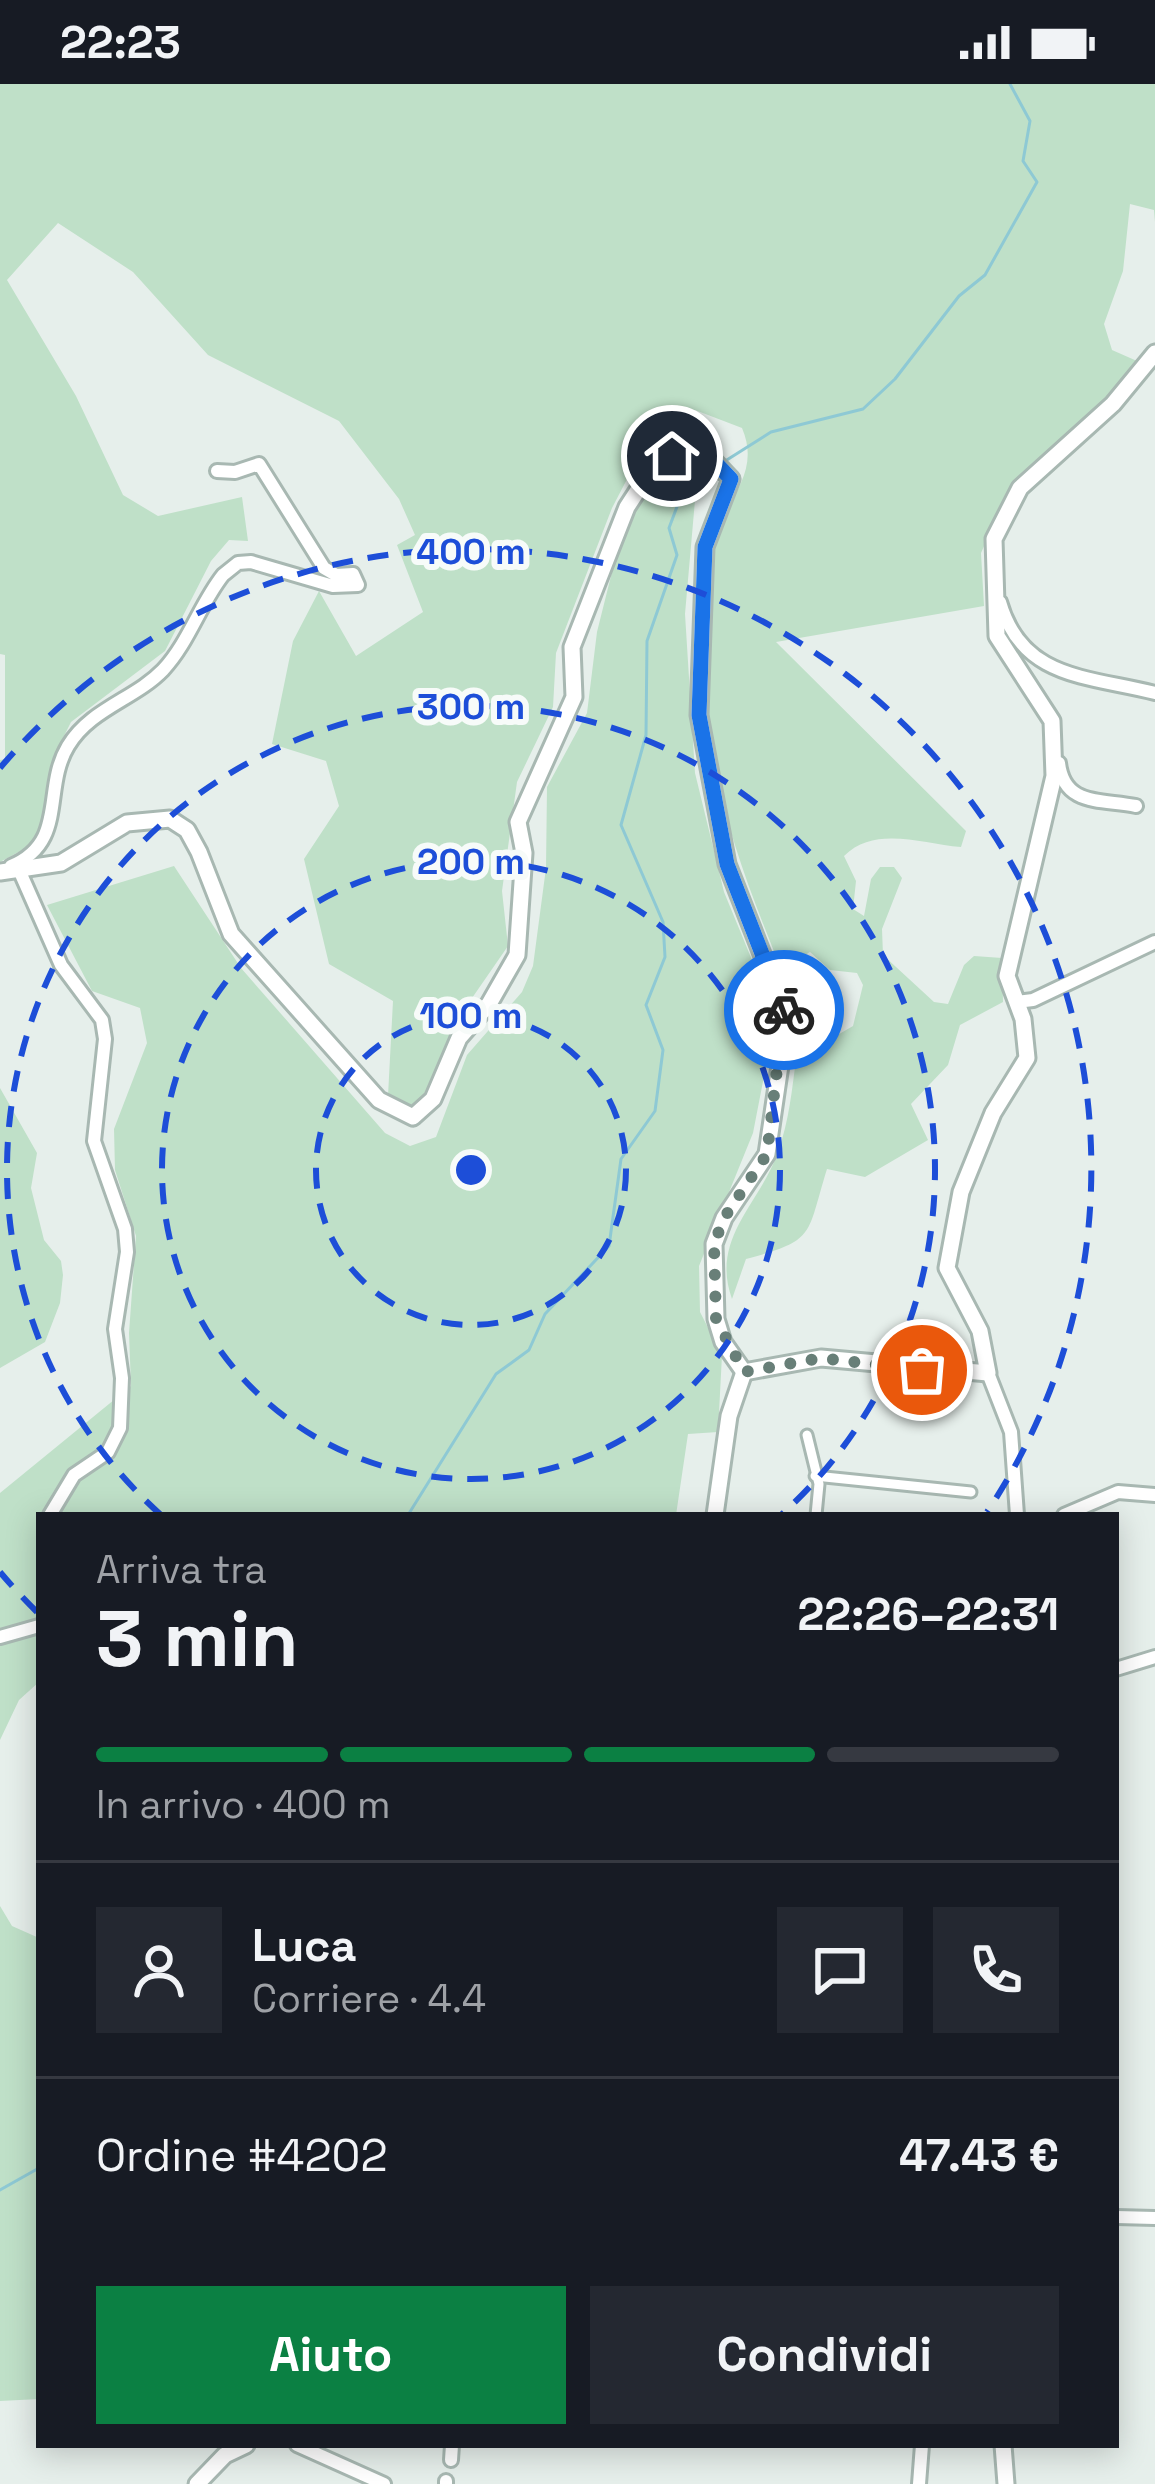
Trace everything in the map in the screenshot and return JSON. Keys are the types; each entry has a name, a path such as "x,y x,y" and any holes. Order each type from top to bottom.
{"street":[{"path":"1017,1512 1011,1432 988,1373 980,1331 947,1268 961,1192 993,1113 1027,1058 1007,976 1054,776 1052,721 997,636 994,539 1020,488 1113,404 1155,353"},
{"path":"0,872 61,862 127,823 170,820 192,839 231,934 379,1100 413,1117 433,1099 459,1038 489,1004 517,956 524,853 518,822 574,697 572,647 627,507 653,467 672,456 710,457 728,474 726,502 705,547 699,715 727,864 787,1018 767,1154 724,1218 714,1244 716,1319 744,1372 729,1416 715,1512"},
{"path":"0,872 38,850 46,837 67,747 91,719 163,670 210,591 238,563 276,568 334,586 358,585 353,574 336,575 324,568 259,464 235,472 217,470"},
{"path":"993,578 1008,629 1030,658 1155,693"},
{"path":"1053,743 1058,743 1061,784 1071,794 1136,806"},
{"path":"20,872 61,964 101,1020 105,1039 94,1142 125,1229 127,1252 115,1329 122,1378 120,1428 108,1452 74,1475 52,1512"},
{"path":"1016,1002 1033,1000 1155,943"},
{"path":"744,1372 821,1358 988,1373"},
{"path":"807,1436 813,1443 820,1484 815,1512"},
{"path":"815,1476 971,1492"},
{"path":"1071,1512 1118,1492 1155,1495"},
{"path":"0,1637 36,1627"},
{"path":"1119,1669 1155,1657"},
{"path":"1119,2218 1155,2218"},
{"path":"196,2484 241,2448"},
{"path":"304,2448 384,2484"},
{"path":"451,2460 452,2448"},
{"path":"919,2484 922,2448"},
{"path":"1003,2448 1006,2484"}],"green space":[{"path":"0,84 1155,84 1155,222 1154,210 1130,204 1123,271 1104,324 1112,350 1137,361 1101,405 1009,490 981,553 984,606 776,642 966,831 961,847 884,839 856,847 844,856 856,881 853,909 864,916 871,879 880,867 894,867 902,878 882,929 883,955 934,1002 948,1004 964,965 974,956 1002,958 1003,1002 960,1025 948,1065 911,1104 928,1140 865,1177 827,1169 805,1232 786,1246 746,1259 732,1299 727,1258 732,1239 778,1152 796,1059 853,1026 863,985 857,973 830,970 810,952 781,969 721,796 709,724 708,588 718,531 746,469 742,428 695,410 669,416 649,437 612,508 556,653 553,707 517,782 502,891 508,946 461,1014 429,1091 411,1110 388,1096 393,1001 329,964 304,859 339,806 326,761 272,744 293,641 319,591 356,656 423,612 397,545 415,535 399,499 339,421 208,355 133,272 58,223 7,280 76,396 123,495 158,516 242,497 248,541 229,540 211,561 165,651 71,722 61,742 37,842 0,862 5,655 0,654"},
{"path":"668,465 679,467 687,471 696,489 685,614 695,773 724,892 764,989 773,1030 753,1133 699,1266 700,1312 722,1355 718,1432 688,1434 676,1512 36,1512 36,1685 19,1700 0,1740 0,1493 131,1386 129,1333 136,1236 115,1170 114,1129 147,1043 140,1008 92,991 47,905 174,866 241,968 385,1133 410,1146 436,1137 467,1055 522,992 533,966 546,868 547,787 587,713 597,632 619,544 648,479"},
{"path":"0,1088 37,1153 31,1188 44,1240 61,1261 63,1275 60,1303 45,1342 0,1368"},
{"path":"0,1906 12,1926 36,1937 36,2399 0,2401"}],"waterway":[{"path":"722,463 771,432 863,409 895,379 959,296 985,275 1037,182 1023,161 1030,121 1010,84"},
{"path":"410,1512 496,1374 529,1350 545,1314 609,1246 621,1159 655,1111 663,1050 646,1005 665,957 663,922 621,825 646,735 647,641 677,555 669,528 678,504 715,470"},
{"path":"0,2190 36,2170"}],"way so far":[{"path":"784,1010 787,1018 767,1154 724,1218 714,1244 712,1289 723,1342 744,1372 821,1358 922,1370"}],"route":[{"path":"672,456 710,457 731,479 705,547 697,654 699,715 704,763 727,864 784,1010"}]}
